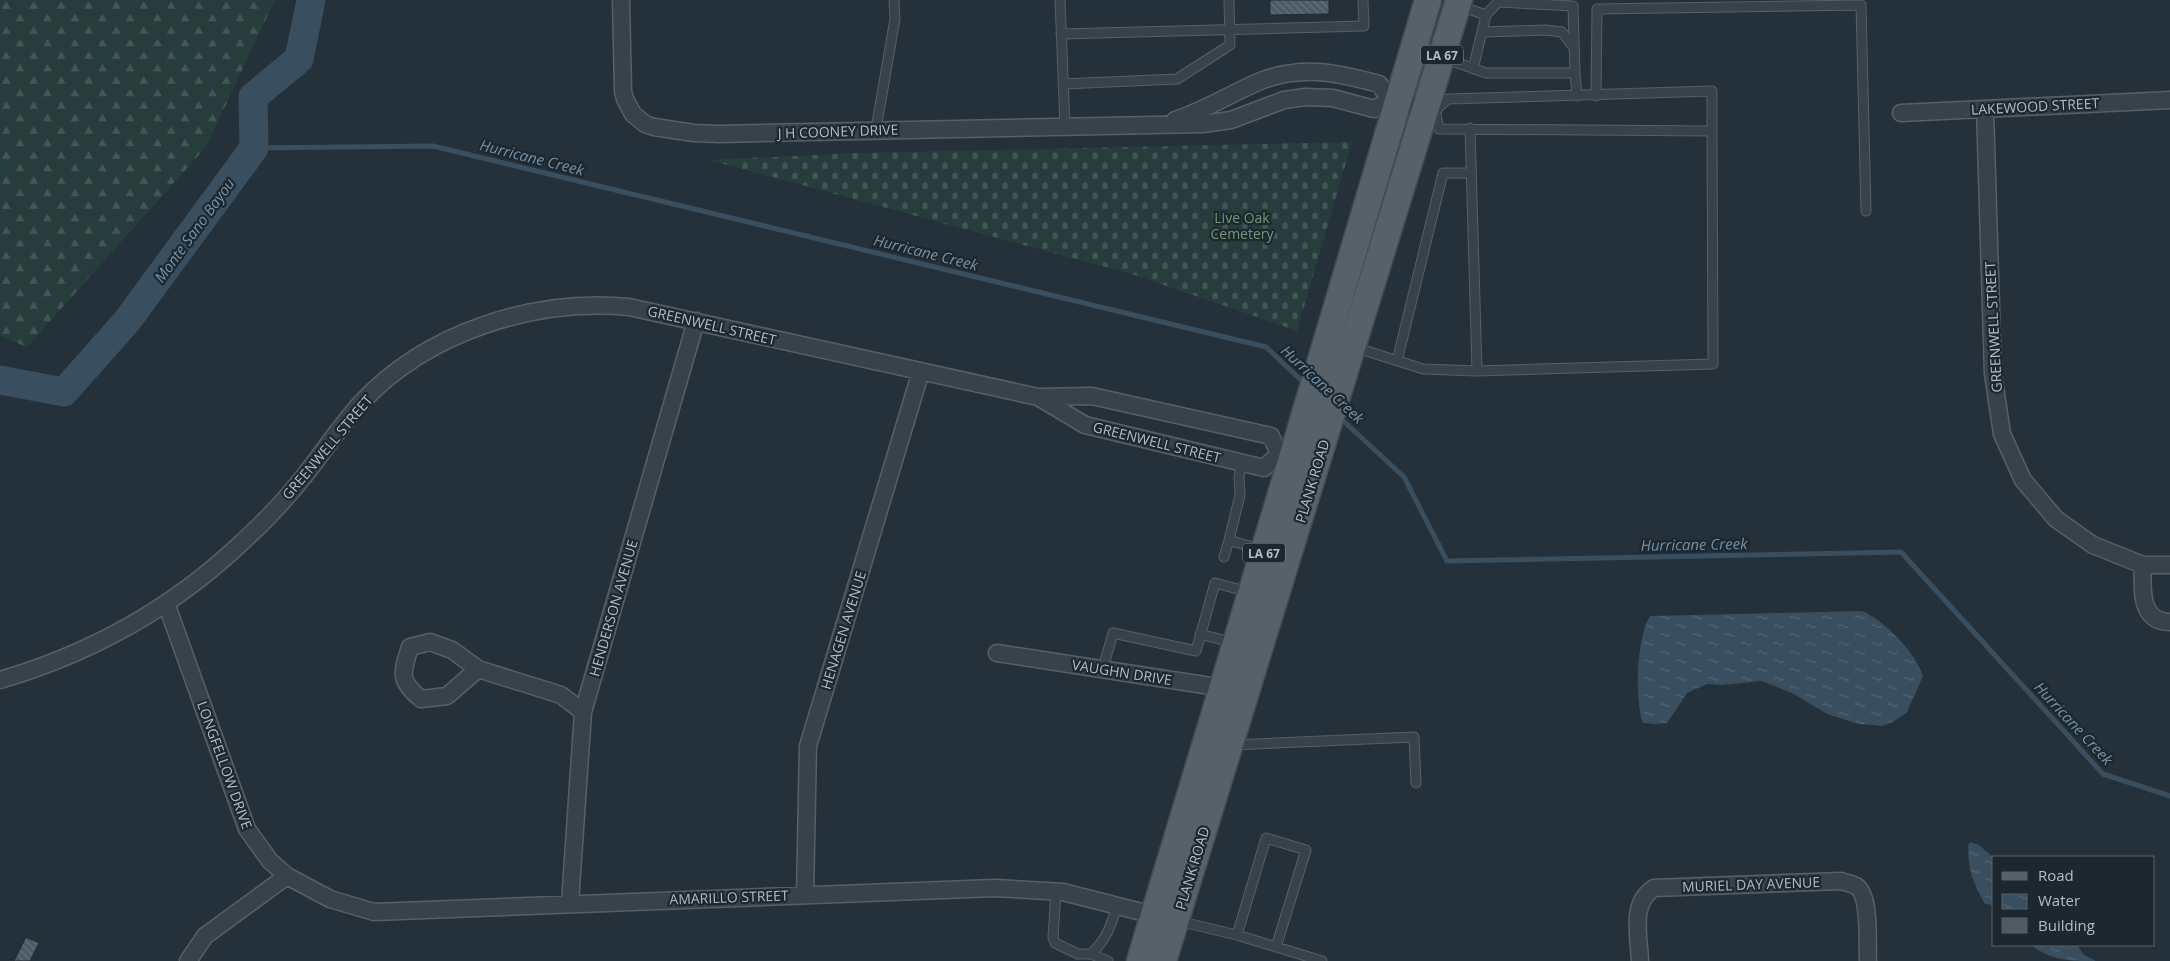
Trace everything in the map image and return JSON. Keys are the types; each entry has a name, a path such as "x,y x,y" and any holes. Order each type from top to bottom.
{"main road":[{"name":"PLANK ROAD","path":"1140,961 1165,918 1229,745 1235,690 1236,643 1296,459 1329,424 1340,357 1393,101 1426,0"},
{"name":"PLANK ROAD","path":"1163,961 1165,918 1235,690 1296,459 1304,418 1340,357 1430,110 1441,57 1458,3"}],"street":[{"name":"J H COONEY DRIVE","path":"620,0 623,92 628,107 638,120 645,124 671,130 719,134 1164,123 1203,124 1222,122 1284,100 1306,97 1333,98 1374,109 1393,101 1379,84 1339,73 1300,72 1262,81 1195,113 1164,123"},
{"name":"LAKEWOOD STREET","path":"1901,113 2170,100"},
{"path":"1393,101 1430,110"},
{"name":"GREENWELL STREET","path":"1985,109 1993,374 2002,434 2023,480 2056,519 2093,545 2143,565 2170,565"},
{"name":"GREENWELL STREET","path":"0,680 79,652 138,621 211,570 273,511 304,476 350,416 374,391 402,368 434,347 466,332 496,321 549,309 579,305 628,307 1038,397 1092,396 1271,436 1296,459"},
{"name":"HENDERSON AVENUE","path":"570,903 583,712 696,321"},
{"name":"HENAGEN AVENUE","path":"805,895 808,746 921,371"},
{"name":"GREENWELL STREET","path":"1038,397 1085,425 1264,468 1296,459"},
{"path":"2143,565 2142,596 2151,614 2163,622 2170,622"},
{"name":"LONGFELLOW DRIVE","path":"166,603 247,829 270,861 287,876"},
{"path":"478,668 447,696 421,699 408,688 402,671 410,647 430,642 452,650 478,668 561,695 583,712"},
{"name":"VAUGHN DRIVE","path":"997,653 1235,690"},
{"path":"188,961 205,936 287,876"},
{"name":"AMARILLO STREET","path":"287,876 330,899 374,912 994,888 1056,892 1165,918"},
{"name":"MURIEL DAY AVENUE","path":"1640,961 1638,914 1640,902 1646,893 1654,888 1841,882 1857,886 1866,903 1868,961"}],"lane":[{"path":"876,129 895,19 894,0"},
{"path":"1060,0 1065,126"},
{"path":"1063,84 1177,79 1230,45 1229,0"},
{"path":"1061,34 1364,26 1364,0"},
{"path":"1473,69 1486,15 1498,2 1573,6 1577,96"},
{"path":"1458,3 1486,15"},
{"path":"1596,96 1597,9 1861,5 1866,211"},
{"path":"1482,32 1546,30 1562,32 1574,48"},
{"path":"1441,57 1486,73 1575,73"},
{"path":"1340,357 1397,361 1423,369 1477,371 1713,364 1712,91 1596,96 1448,98 1430,110 1439,129 1712,132"},
{"path":"1470,128 1477,371"},
{"path":"1397,361 1443,173 1471,173"},
{"path":"1224,557 1230,540 1240,495 1239,478 1241,462"},
{"path":"1230,540 1265,550"},
{"path":"1103,668 1113,633 1196,651 1215,583 1252,593"},
{"path":"1200,634 1236,643"},
{"path":"1229,745 1414,737 1416,783"},
{"path":"1237,935 1266,838 1306,850 1276,947"},
{"path":"1056,892 1053,937 1055,943 1078,954 1091,954 1108,961"},
{"path":"1091,954 1107,936 1117,906"},
{"path":"1165,918 1237,935 1322,961"}],"green space":[{"path":"0,0 275,0 206,147 27,347 0,336"},
{"name":"Live Oak Cemetery","path":"1352,142 1297,331 1135,275 709,160 854,153"}],"water":[{"path":"1862,611 1871,615 1898,638 1914,657 1923,676 1907,712 1893,722 1882,726 1859,724 1827,714 1792,693 1761,681 1722,685 1707,684 1687,693 1667,723 1643,723 1638,699 1638,668 1642,638 1650,616"},
{"path":"1970,842 1979,845 1992,856 1992,905 1985,904 1974,882 1970,870 1968,845"},
{"path":"2033,946 2078,946 2084,955 2096,961 2062,959"}],"building":[{"path":"1270,0 1329,0 1329,14 1270,15"},
{"path":"26,937 39,943 30,961 14,961"}],"waterway":[{"name":"Monte Sano Bayou","path":"0,380 64,392 127,321 254,148 253,97 299,59 311,0"},
{"name":"Hurricane Creek","path":"254,148 433,146 1266,347 1305,384"},
{"name":"Hurricane Creek","path":"1338,416 1404,477 1447,561 1901,552 2103,774 2170,796"}]}
